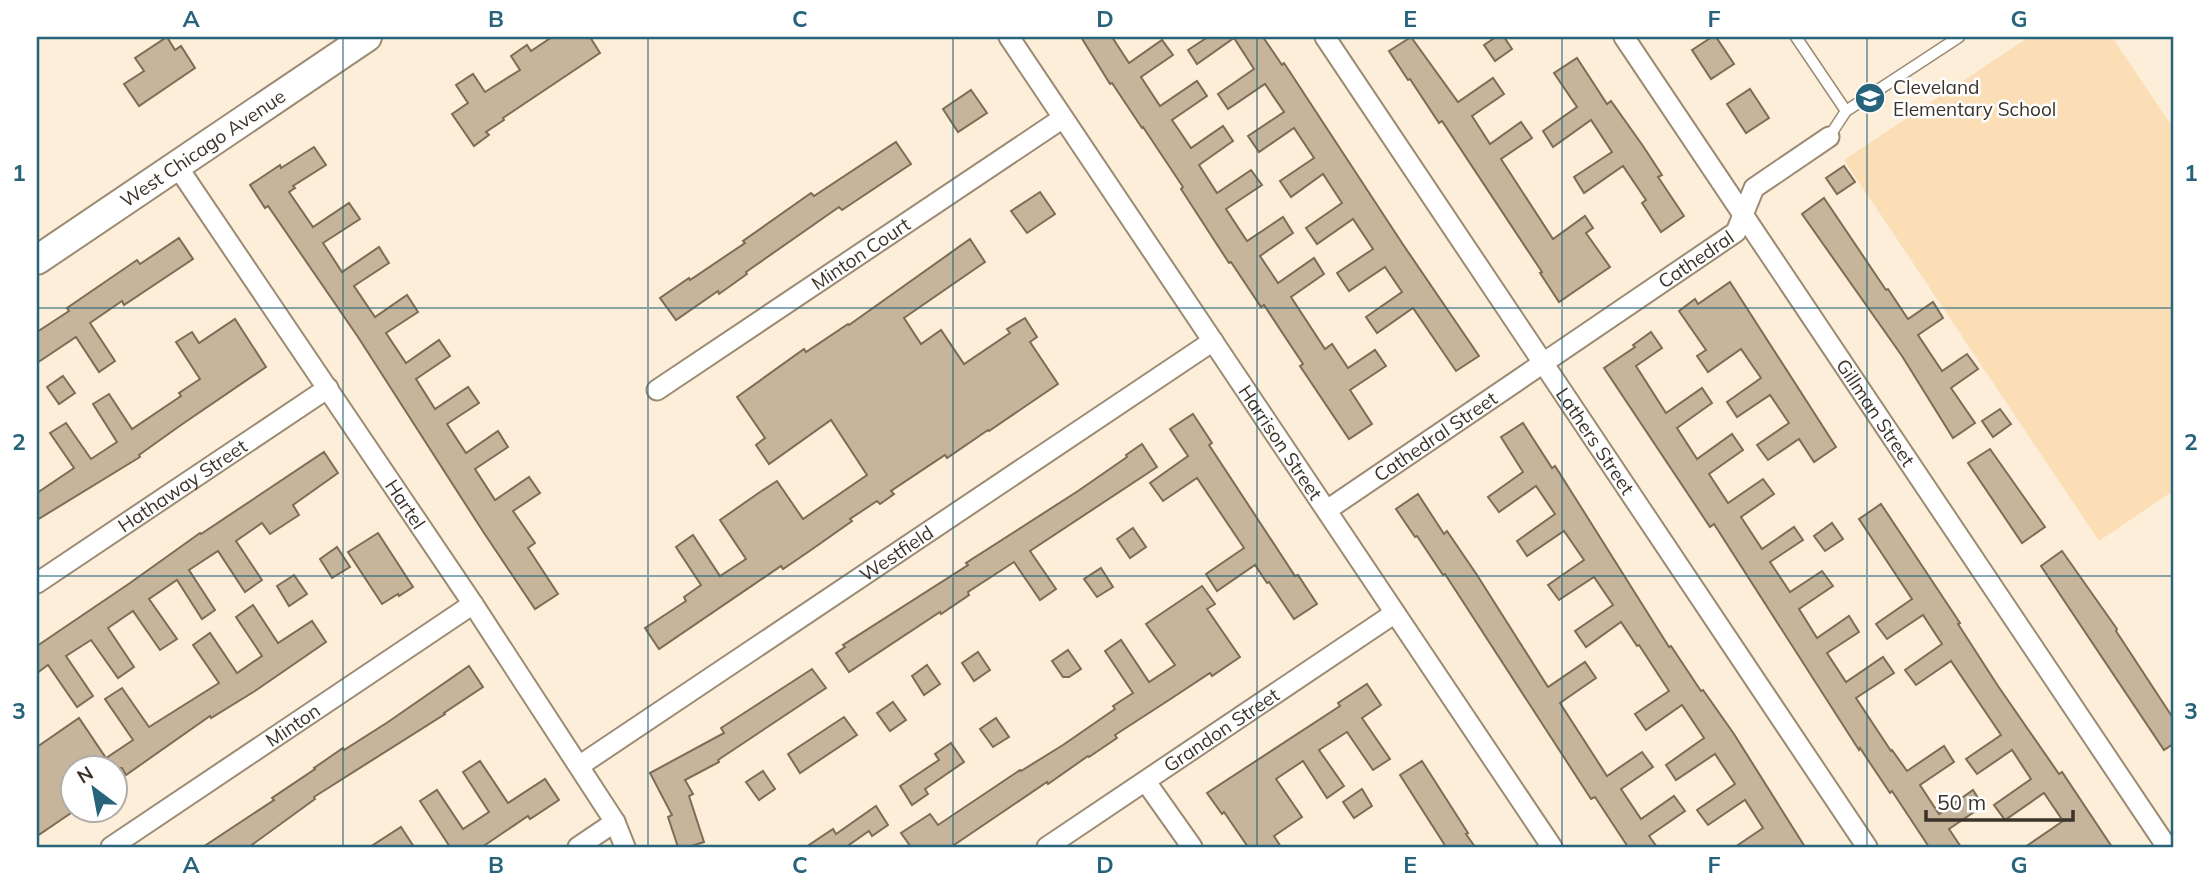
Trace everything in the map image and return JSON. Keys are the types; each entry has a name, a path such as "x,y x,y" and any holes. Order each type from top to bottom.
{"street":[{"name":"West Chicago Avenue","path":"37,260 367,37"},
{"name":"Harrison Street","path":"1009,37 1552,847"},
{"name":"Lathers Street","path":"1325,37 1867,847"},
{"name":"Gillman Street","path":"1624,37 2167,847"},
{"name":"Minton Court","path":"657,390 1063,118"},
{"name":"Cathedral","path":"1543,363 1736,232 1754,188 1829,137"},
{"name":"Hartel","path":"177,166 473,604 615,822 625,847"},
{"name":"Westfield","path":"579,766 1213,341"},
{"name":"Cathedral Street","path":"1327,510 1543,363"},
{"name":"Hathaway Street","path":"37,583 328,388"},
{"name":"Minton","path":"111,847 473,604"},
{"name":"Grandon Street","path":"1047,847 1395,613"},
{"path":"1146,782 1192,847"},
{"path":"578,847 615,822"}],"lane":[{"path":"1796,37 1846,111"},
{"path":"1829,137 1846,111 1959,37"}],"shaded area":[{"path":"2029,37 2112,37 2173,128 2173,491 2099,541 1844,160"}],"building":[{"path":"167,37 175,50 181,46 195,68 139,106 124,84 144,71 135,58"},
{"path":"552,37 590,37 600,53 503,118 504,120 486,132 489,135 474,146 452,114 468,103 456,85 473,74 485,92 520,70 511,56 527,45 531,51"},
{"path":"1081,37 1112,37 1129,63 1162,40 1173,55 1141,77 1160,106 1197,81 1207,96 1172,120 1191,148 1223,126 1233,141 1199,165 1217,193 1251,170 1262,185 1226,209 1247,241 1283,217 1293,233 1260,256 1278,283 1314,258 1324,274 1291,297 1325,349 1332,344 1348,368 1375,350 1386,366 1350,390 1372,424 1349,439 1300,366 1303,364 1264,305 1261,307 1231,262 1229,263 1181,189 1183,187 1112,83 1110,84"},
{"path":"1208,37 1263,37 1282,65 1284,63 1479,356 1456,371 1413,308 1377,333 1366,317 1402,292 1385,267 1349,291 1337,273 1373,249 1353,219 1317,244 1306,228 1342,203 1323,174 1291,197 1280,181 1314,158 1294,128 1259,152 1248,136 1284,112 1265,84 1228,109 1218,94 1254,69 1234,38 1197,64 1188,50"},
{"path":"1411,37 1458,102 1493,78 1504,94 1472,116 1490,144 1521,122 1532,138 1501,159 1553,239 1585,216 1593,228 1586,233 1610,267 1559,302 1442,121 1439,123 1389,51"},
{"path":"1496,37 1504,37 1512,49 1495,61 1484,45"},
{"path":"1716,37 1734,64 1711,79 1692,50"},
{"path":"1577,58 1607,104 1611,101 1643,146 1662,175 1658,177 1684,216 1661,232 1642,203 1646,200 1623,166 1584,193 1574,177 1612,152 1591,120 1553,147 1543,131 1577,107 1554,73"},
{"path":"1750,89 1769,118 1746,133 1727,104"},
{"path":"971,90 987,113 958,132 943,109"},
{"path":"896,142 911,164 842,210 839,207 719,294 718,291 676,320 660,298 745,243 743,241 811,193 814,196"},
{"path":"314,147 326,165 293,186 295,188 289,192 313,227 349,203 360,219 323,243 342,272 379,247 389,263 354,286 375,317 407,295 418,312 386,333 406,363 439,340 450,356 416,379 435,409 468,387 479,403 447,424 466,453 498,431 508,447 475,469 495,500 529,477 540,493 513,511 535,543 528,548 558,594 535,609 358,337 268,206 265,208 250,185"},
{"path":"1844,166 1855,182 1837,194 1826,178"},
{"path":"1040,192 1055,214 1027,233 1011,211"},
{"path":"1824,198 1908,319 1933,302 1943,318 1918,335 1942,371 1967,354 1978,369 1951,388 1975,423 1953,438 1902,356 1802,214"},
{"path":"179,238 193,259 124,305 122,301 90,323 115,361 99,372 76,337 37,363 37,332 137,260 140,264"},
{"path":"970,239 985,262 904,318 921,344 941,330 964,364 1010,333 1007,329 1025,318 1037,337 1030,342 1058,384 947,458 945,455 891,491 894,494 880,504 877,501 811,550 783,569 781,566 659,649 645,628 686,601 684,597 701,585 676,547 693,535 720,576 746,559 720,520 760,492 777,481 803,519 867,475 831,420 769,464 756,445 765,438 737,397 804,349 806,352 849,325"},
{"path":"1730,282 1836,447 1814,462 1799,439 1768,460 1757,445 1789,423 1770,395 1737,417 1727,402 1761,378 1741,349 1708,372 1697,356 1706,350 1679,311 1695,299 1698,304"},
{"path":"235,319 266,367 139,455 140,457 37,520 37,493 74,468 50,433 66,423 91,459 117,442 93,404 109,394 132,429 181,396 179,393 200,379 176,342 192,332 199,343"},
{"path":"1651,332 1662,348 1636,366 1666,413 1702,388 1712,403 1677,428 1697,459 1732,434 1743,450 1709,474 1728,503 1763,479 1774,494 1741,517 1762,549 1794,527 1803,540 1770,562 1790,592 1822,571 1833,586 1799,609 1817,638 1849,616 1859,632 1827,653 1846,682 1883,657 1894,673 1856,698 1891,751 1907,771 1944,746 1954,762 1920,785 1939,814 1973,790 1983,806 1949,829 1961,847 1929,847 1892,791 1890,793 1860,748 1859,750 1714,524 1710,527 1604,368 1635,347 1633,345"},
{"path":"63,376 75,393 59,404 47,387"},
{"path":"2000,409 2011,424 1993,437 1982,421"},
{"path":"1193,414 1212,443 1209,445 1295,576 1298,575 1317,604 1294,619 1255,565 1217,591 1206,574 1244,548 1197,478 1163,501 1150,483 1188,456 1170,429"},
{"path":"1523,423 1552,468 1555,466 1669,647 1671,646 1734,734 1805,847 1735,847 1763,828 1745,800 1708,825 1697,810 1735,784 1715,754 1676,780 1666,765 1704,738 1682,705 1646,730 1635,714 1669,691 1639,645 1637,646 1621,622 1586,647 1575,631 1613,605 1594,577 1559,600 1548,585 1584,560 1564,531 1527,556 1517,541 1555,514 1536,486 1499,512 1488,497 1523,472 1501,437"},
{"path":"1142,444 1157,467 1030,551 1056,589 1040,600 1014,562 968,592 969,595 941,614 940,612 849,672 836,653 845,647 843,645 968,565 966,563 1078,491"},
{"path":"1990,449 2045,527 2022,543 1968,463"},
{"path":"324,452 338,473 293,505 299,515 270,534 262,523 236,541 262,580 245,592 218,551 189,570 215,610 202,619 177,580 149,599 177,639 160,650 133,611 108,628 134,667 118,678 91,640 66,656 93,696 77,707 48,665 37,673 37,646 200,533"},
{"path":"1418,494 1444,534 1447,531 1477,575 1548,687 1585,662 1596,678 1560,703 1607,776 1642,752 1653,767 1621,789 1641,819 1674,796 1685,811 1649,836 1657,847 1628,847 1595,797 1591,799 1445,574 1443,575 1396,509"},
{"path":"1881,504 1960,623 1958,624 1998,686 2059,774 2062,772 2112,847 2025,847 2063,821 2044,793 2005,820 1994,805 2031,779 2012,750 1977,774 1966,759 2001,735 1951,661 1916,685 1905,670 1942,644 1923,615 1887,639 1876,624 1912,599 1859,519"},
{"path":"1832,523 1843,539 1825,551 1814,536"},
{"path":"1133,528 1146,547 1130,558 1117,539"},
{"path":"378,533 413,587 382,604 348,552"},
{"path":"337,547 350,567 332,578 320,559"},
{"path":"2062,551 2117,629 2173,718 2173,744 2164,750 2041,566"},
{"path":"1101,568 1113,587 1097,597 1084,579"},
{"path":"294,575 307,594 289,606 277,586"},
{"path":"1202,586 1215,604 1207,609 1240,657 1212,676 1210,673 1115,735 1117,738 951,847 911,847 901,833 930,814 938,825 1020,770 1063,745 1115,709 1113,706 1133,693 1105,651 1121,640 1149,682 1175,665 1146,624"},
{"path":"253,605 278,643 312,621 326,642 255,691 211,718 210,716 130,772 130,754 112,754 133,740 105,699 122,688 149,727 219,683 193,645 210,633 237,673 262,656 236,617"},
{"path":"1068,650 1081,669 1069,677 1063,677 1052,661"},
{"path":"978,652 990,670 974,681 962,663"},
{"path":"927,665 940,684 924,695 912,676"},
{"path":"469,666 483,687 445,714 314,797 315,799 249,847 203,847 274,800 272,798 343,748 344,750 388,722"},
{"path":"812,669 826,688 718,760 719,762 685,780 693,794 689,796 704,842 678,847 668,817 672,815 650,773 724,733 721,728"},
{"path":"1367,684 1381,705 1362,718 1390,759 1373,770 1347,732 1319,750 1344,786 1327,798 1303,761 1276,779 1302,817 1274,836 1281,847 1248,847 1207,793 1340,706 1338,703"},
{"path":"893,702 906,720 890,731 877,713"},
{"path":"844,717 857,735 800,773 788,754"},
{"path":"79,718 103,754 60,754 60,820 37,836 37,747"},
{"path":"996,718 1009,737 993,747 980,729"},
{"path":"951,743 964,762 925,789 928,794 912,805 900,786 939,760 935,754"},
{"path":"480,761 508,803 545,779 559,800 530,819 528,816 482,847 450,847 420,801 437,790 463,829 489,812 463,772"},
{"path":"1422,761 1475,847 1446,847 1400,775"},
{"path":"763,771 775,789 759,800 746,782"},
{"path":"1362,789 1372,806 1354,818 1343,802"},
{"path":"876,806 888,825 872,836 869,831 846,847 806,847 833,829 836,834"},
{"path":"401,827 414,847 370,847"}],"place":[{"name":"Cleveland Elementary School","path":"1870,98"}]}
